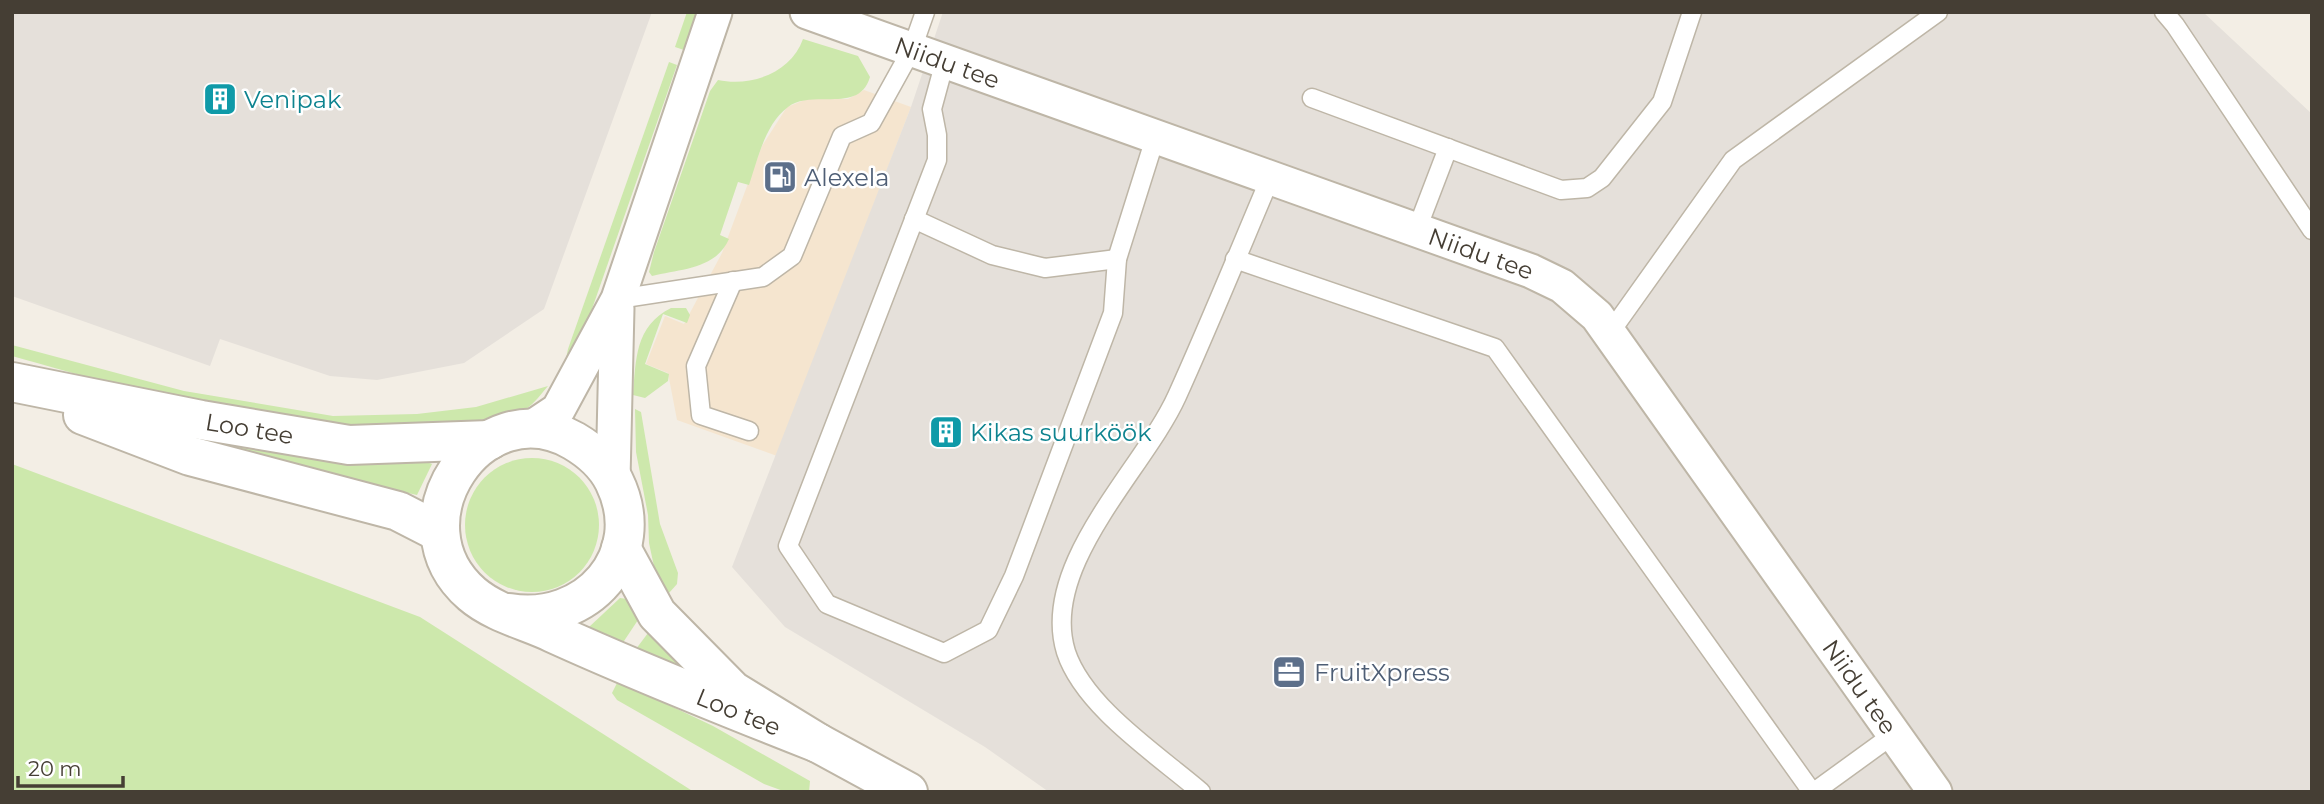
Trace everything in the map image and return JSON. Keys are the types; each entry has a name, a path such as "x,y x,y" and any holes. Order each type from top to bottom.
{"street":[{"path":"528,430 558,410 618,299 715,12"},
{"name":"Niidu tee","path":"807,12 1271,176 1531,271 1562,286 1597,316 1935,792"},
{"path":"613,479 618,299"},
{"name":"Loo tee","path":"12,382 201,420 349,445 490,440 528,430 559,435 586,448 613,479 624,513 621,548 605,580 578,604 544,615 509,613"},
{"name":"Loo tee","path":"12,388 190,456 398,511 439,532"},
{"name":"Loo tee","path":"490,440 467,456 450,478 441,504 439,532 443,551 461,584 491,607 658,680 818,743"},
{"name":"Loo tee","path":"621,548 657,614 733,691 818,743 908,792"}],"lane":[{"path":"618,299 764,276 792,256 842,136 871,123 912,48 925,12"},
{"path":"1312,99 1562,190 1587,188 1602,178 1662,102 1692,12"},
{"path":"1609,334 1733,160 1938,12"},
{"path":"2164,12 2312,230"},
{"path":"946,61 932,109 937,135 937,160 788,547 827,604 944,653 988,630 1014,576 1113,313 1117,259 1156,135"},
{"path":"1417,229 1448,148"},
{"path":"1200,792 1100,705 1085,688 1066,652 1063,610 1078,560 1117,490 1150,446 1176,398 1271,176"},
{"path":"914,219 992,255 1045,268 1117,259"},
{"path":"1235,259 1495,348 1813,792 1894,734"},
{"path":"733,281 696,366 701,415 749,431"}],"shaded area":[{"path":"12,12 652,12 544,309 464,363 377,380 330,376 220,339 210,366 12,296"},
{"path":"943,12 2203,12 2312,114 2312,792 1049,792 985,747 785,627 732,567 911,107"},
{"path":"864,90 911,107 777,456 677,420 668,373 646,364 665,316 684,324 722,253 762,146 787,107 807,99 848,99"}],"green space":[{"path":"687,12 697,12 684,50 675,47"},
{"path":"803,39 858,56 870,77 864,88 856,95 846,98 798,102 780,114 768,132 749,185 738,182 720,235 729,239 723,249 707,262 652,276 649,272 654,252 710,91 718,80 731,82 756,79 780,69 797,51"},
{"path":"669,62 677,65 577,352 564,368 568,349"},
{"path":"671,308 686,308 690,315 687,323 663,314 645,364 669,374 668,381 645,398 633,395 637,356 644,334 659,315"},
{"path":"12,345 184,391 333,416 417,414 476,407 548,386 522,411 434,427 375,428 313,424 186,402 124,387 12,356"},
{"path":"635,409 641,412 660,524 678,573 677,584 669,593 655,571 649,543 648,515 636,452"},
{"path":"192,433 432,464 417,495 198,446"},
{"path":"532,458 558,463 580,477 594,499 599,525 594,551 580,573 558,587 532,592 506,587 484,573 470,551 465,525 470,499 484,477 506,463"},
{"path":"12,464 420,617 694,792 12,792"},
{"path":"620,598 627,599 640,617 620,647 588,628"},
{"path":"651,629 696,674 633,653"},
{"path":"618,681 713,726 810,781 809,792 786,792 764,784 617,700 612,693"}],"place":[{"name":"Venipak","path":"220,99"},
{"name":"Alexela","path":"780,177"},
{"name":"Kikas suurköök","path":"946,432"},
{"name":"FruitXpress","path":"1289,672"}]}
